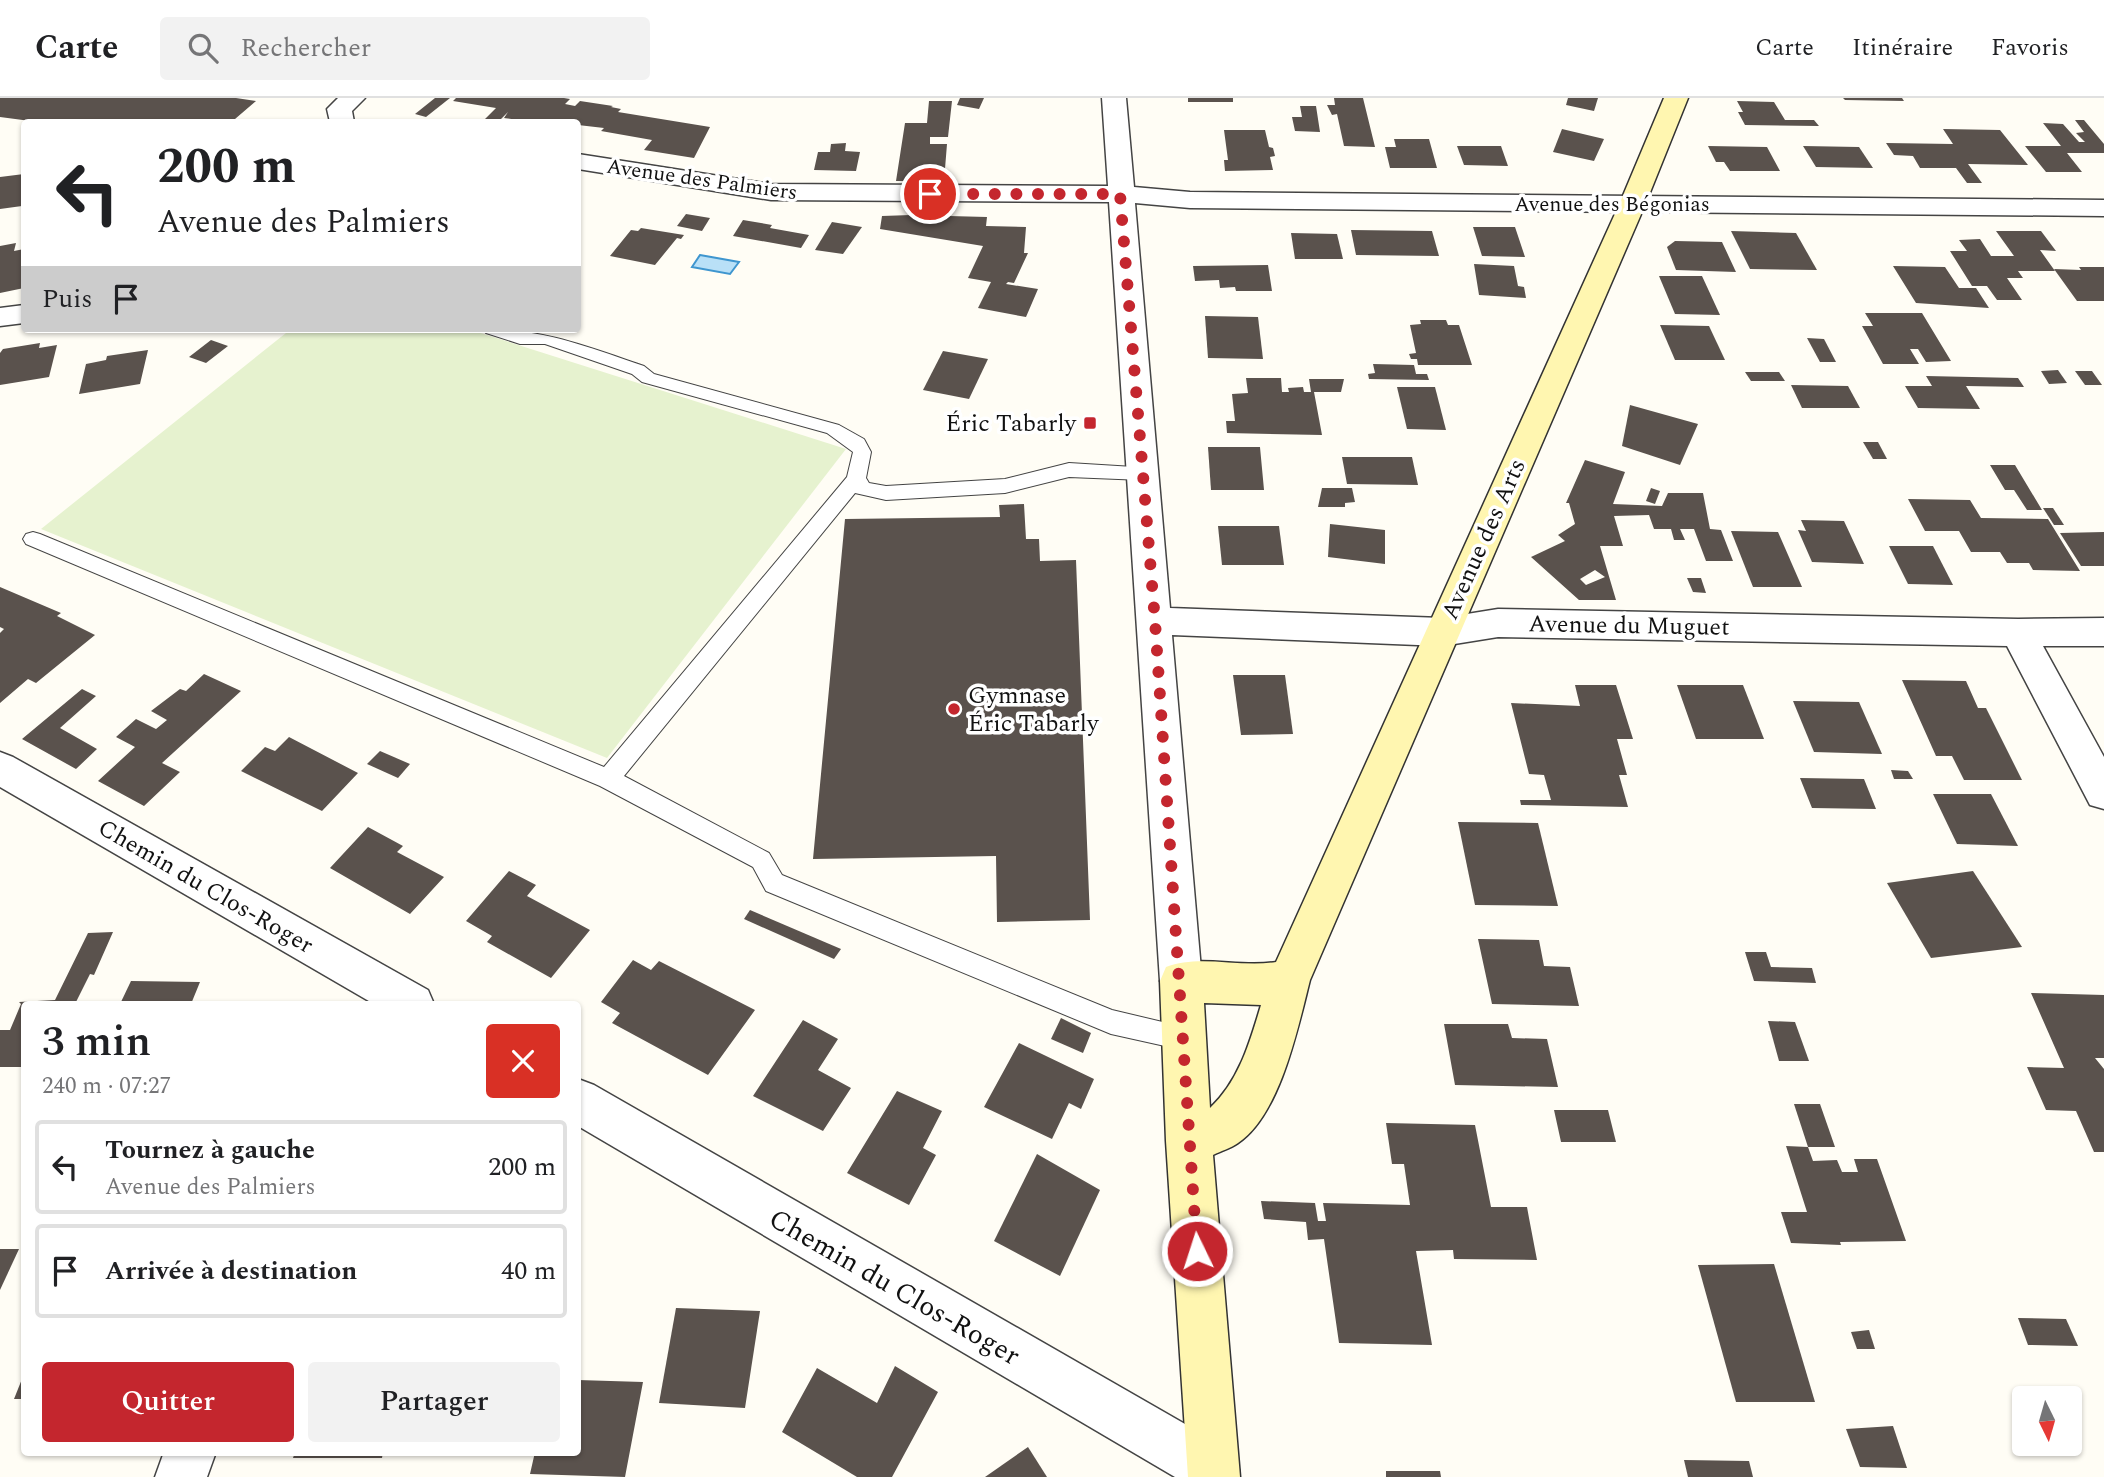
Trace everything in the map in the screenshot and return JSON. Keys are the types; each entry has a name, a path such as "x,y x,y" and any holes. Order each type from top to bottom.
{"street":[{"path":"341,119 339,109 352,98"},
{"path":"1114,98 1181,981 1189,1141 1213,1474"},
{"name":"Avenue des Arts","path":"1189,1141 1224,1126 1246,1101 1272,1043 1289,980 1632,205 1676,98"},
{"name":"Avenue des Palmiers","path":"581,162 771,192 1120,194"},
{"name":"Avenue des Bégonias","path":"1120,194 1190,200 2104,208"},
{"path":"0,317 21,314"},
{"name":"Avenue du Muguet","path":"1155,621 1442,632 1498,622 2018,633 2104,632"},
{"path":"2018,633 2104,793"},
{"name":"Chemin du Clos-Roger","path":"0,768 361,991 401,1001"},
{"path":"1181,981 1254,986 1289,980"},
{"name":"Chemin du Clos-Roger","path":"581,1103 1213,1474"},
{"path":"181,1477 189,1456"}],"lane":[{"path":"504,333 520,338 546,339 638,370 648,378 833,429 857,444 862,453 856,479 608,779"},
{"path":"856,479 863,489 886,493 1005,486 1069,470 1143,473"},
{"path":"33,539 608,779 761,860 774,883 1111,1022 1183,1038"}],"green space":[{"path":"286,333 481,333 846,449 607,758 41,529"}],"water":[{"path":"700,255 739,262 730,274 692,267"}],"building":[{"path":"0,98 236,98 256,101 235,119 21,120 0,117"},
{"path":"435,98 450,98 426,117 415,114"},
{"path":"456,98 564,98 570,99 565,104 575,106 580,101 613,106 611,107 621,109 618,112 710,127 694,158 644,150 652,140 581,125 581,119 504,118 508,112 501,119 485,119 496,108 453,101"},
{"path":"960,98 984,98 979,109 957,105"},
{"path":"1188,98 1233,98 1233,102 1188,102"},
{"path":"1334,98 1363,98 1375,147 1344,146 1337,114 1332,115 1327,105 1335,105"},
{"path":"1568,98 1598,98 1594,111 1566,105"},
{"path":"1843,98 1902,98 1904,101 1845,100"},
{"path":"929,101 952,101 948,137 930,137 930,144 947,144 944,181 896,181 905,123 927,123"},
{"path":"1737,101 1774,102 1785,120 1814,120 1819,126 1745,125 1738,112 1743,112"},
{"path":"1300,106 1316,106 1320,132 1295,131 1292,117 1302,117"},
{"path":"2075,120 2084,120 2104,144 2104,153 2067,153 2082,172 2046,172 2025,146 2061,146 2043,123 2063,124 2079,142 2085,142 2076,133 2084,132"},
{"path":"1562,129 1604,139 1594,161 1553,152"},
{"path":"1943,129 2000,130 2028,165 1968,164 1982,183 1967,183 1956,168 1920,168 1913,156 1894,155 1886,143 1953,144"},
{"path":"1224,130 1265,130 1269,147 1273,148 1275,156 1270,157 1273,170 1225,171 1224,160 1228,160"},
{"path":"1394,139 1429,139 1437,168 1390,168 1385,147 1396,147"},
{"path":"846,143 845,151 860,152 856,171 814,170 818,152 830,152 831,144"},
{"path":"1457,146 1501,146 1508,166 1464,165"},
{"path":"1708,146 1767,147 1780,171 1730,171 1724,162 1716,162"},
{"path":"1803,146 1859,147 1873,168 1816,167"},
{"path":"21,174 21,206 0,209 0,177"},
{"path":"686,214 710,218 702,231 677,226"},
{"path":"882,216 987,217 986,226 1026,227 1024,253 1028,253 1014,283 1006,284 1038,289 1026,317 978,308 991,282 968,278 983,246 880,229"},
{"path":"743,220 809,235 801,248 733,236"},
{"path":"832,222 862,227 843,254 815,250"},
{"path":"1473,227 1515,227 1525,257 1482,256"},
{"path":"641,228 684,235 681,239 677,238 655,265 610,256 631,230 638,231"},
{"path":"1351,230 1432,231 1439,256 1356,255"},
{"path":"1731,231 1796,233 1817,270 1750,269"},
{"path":"1996,231 2041,231 2056,251 2040,250 2055,271 2018,271 2023,278 2007,278 2022,300 1997,300 1987,286 1972,286 1950,251 1967,251 1959,240 1980,239 1991,256 2014,256"},
{"path":"1291,233 1337,234 1343,259 1295,259"},
{"path":"1675,241 1722,242 1736,272 1676,270 1667,247"},
{"path":"16,243 14,251 21,250 21,289 0,293 0,246"},
{"path":"1474,264 1514,266 1518,286 1524,287 1526,298 1479,295"},
{"path":"1268,265 1272,291 1236,291 1235,287 1220,288 1219,280 1195,281 1193,266"},
{"path":"1893,266 1945,267 1959,288 1976,288 1989,308 1916,303"},
{"path":"2079,267 2104,267 2104,301 2077,301 2054,269 2081,270"},
{"path":"1659,276 1702,276 1720,315 1675,314"},
{"path":"1865,313 1922,313 1951,361 1926,362 1918,349 1910,349 1919,364 1883,364 1862,326 1873,326"},
{"path":"1205,316 1258,317 1263,359 1208,358"},
{"path":"1420,320 1446,320 1448,325 1459,325 1472,365 1418,365 1417,359 1411,359 1409,354 1416,353 1410,325 1421,324"},
{"path":"1660,325 1709,326 1725,360 1675,360"},
{"path":"1807,338 1824,339 1836,362 1820,362"},
{"path":"211,340 228,346 206,363 189,357"},
{"path":"40,343 39,348 57,345 49,377 0,385 0,353 3,349"},
{"path":"148,350 140,384 79,394 86,364 106,360 107,356"},
{"path":"943,351 988,359 969,399 923,390"},
{"path":"1373,364 1414,365 1416,374 1427,374 1429,380 1369,379 1368,374 1375,373"},
{"path":"2058,370 2067,383 2049,384 2041,371"},
{"path":"2075,371 2092,371 2102,385 2085,385"},
{"path":"1745,372 1779,372 1785,381 1751,381"},
{"path":"1926,376 2018,378 2024,387 1966,386 1980,409 1918,408 1905,386 1932,386"},
{"path":"1246,378 1281,378 1282,392 1289,392 1288,388 1303,387 1304,392 1311,392 1309,379 1344,379 1341,392 1314,392 1322,435 1227,433 1226,421 1235,421 1232,394 1248,393"},
{"path":"1791,385 1848,386 1860,408 1802,408"},
{"path":"1397,387 1435,387 1446,430 1407,429"},
{"path":"1630,405 1698,424 1680,465 1622,446"},
{"path":"1863,442 1878,442 1887,459 1873,459"},
{"path":"1208,447 1260,447 1264,490 1211,490"},
{"path":"1342,457 1412,457 1418,485 1347,484"},
{"path":"1585,460 1625,472 1613,504 1662,506 1668,493 1703,493 1710,529 1721,530 1733,561 1706,561 1694,529 1680,529 1685,540 1674,540 1671,529 1654,529 1649,515 1614,516 1623,546 1600,546 1616,600 1579,600 1531,557 1565,541 1558,535 1575,524 1569,503 1566,503","holes":["1595,570 1605,577 1586,585 1580,579"]},
{"path":"1990,465 2015,465 2042,510 2027,510 2014,490 2005,490"},
{"path":"1322,488 1352,488 1355,502 1345,503 1345,507 1318,507"},
{"path":"1651,488 1660,491 1655,504 1646,501"},
{"path":"1908,499 1970,500 1981,518 2048,519 2080,571 2033,570 2029,563 2007,563 2000,552 1971,552 1959,531 1925,531"},
{"name":"Gymnase Éric Tabarly","path":"1024,504 1026,539 1039,539 1040,561 1076,560 1090,920 997,922 996,856 813,859 845,519 1000,517 999,505"},
{"path":"2043,508 2053,508 2064,525 2054,525"},
{"path":"1801,520 1844,521 1864,564 1812,562 1798,530 1806,531"},
{"path":"1330,524 1385,530 1385,564 1328,557"},
{"path":"1218,526 1279,526 1284,565 1222,565"},
{"path":"1731,531 1778,532 1802,587 1753,587"},
{"path":"2104,532 2104,566 2081,566 2060,533"},
{"path":"1889,546 1933,546 1953,585 1908,584"},
{"path":"1687,578 1701,578 1706,593 1693,592"},
{"path":"0,587 61,613 57,616 95,635 36,683 28,679 0,703 0,633 4,629 0,627"},
{"path":"204,674 241,691 162,763 180,772 144,806 98,781 135,747 116,737 136,719 156,729 167,720 151,711 180,689 186,691"},
{"path":"1233,675 1285,675 1293,734 1241,735"},
{"path":"1902,680 1966,681 1978,708 1986,708 2022,780 1964,780 1952,756 1936,756"},
{"path":"1575,685 1616,685 1633,739 1617,739 1627,775 1619,775 1628,807 1521,805 1520,800 1551,800 1544,775 1529,774 1511,703 1580,706"},
{"path":"1677,685 1743,685 1764,739 1696,739"},
{"path":"82,689 96,696 60,728 97,749 76,769 22,739"},
{"path":"1793,701 1859,702 1882,754 1814,752"},
{"path":"289,737 358,773 322,811 241,771 265,747 275,751"},
{"path":"380,751 410,764 398,778 367,764"},
{"path":"1891,770 1908,771 1913,779 1894,779"},
{"path":"1800,778 1864,779 1876,809 1812,808"},
{"path":"1933,794 1991,794 2018,846 1957,844"},
{"path":"1458,822 1538,823 1558,906 1475,905"},
{"path":"368,827 403,846 397,852 444,877 410,914 330,868"},
{"path":"509,871 536,885 527,896 590,930 551,978 487,942 492,936 466,921"},
{"path":"1973,871 2022,947 1931,958 1887,883"},
{"path":"750,910 841,949 834,959 744,919"},
{"path":"113,932 94,975 90,974 76,1001 37,1001 55,1000 88,933"},
{"path":"1478,939 1539,940 1544,966 1570,967 1579,1006 1492,1004"},
{"path":"1745,952 1766,952 1771,967 1812,968 1816,983 1754,981"},
{"path":"633,960 651,970 659,961 755,1010 708,1075 612,1023 620,1013 601,1002"},
{"path":"131,981 200,982 192,1001 121,1001"},
{"path":"2031,993 2104,995 2104,1058 2095,1058 2104,1069 2104,1152 2094,1152 2076,1111 2046,1110 2027,1067 2064,1068"},
{"path":"21,1004 21,1067 0,1067 0,1030 10,1030"},
{"path":"1061,1018 1091,1033 1083,1053 1051,1039"},
{"path":"803,1020 838,1039 818,1070 851,1088 823,1131 753,1096"},
{"path":"1768,1021 1795,1022 1809,1061 1779,1061"},
{"path":"1444,1024 1508,1024 1512,1038 1547,1039 1558,1087 1455,1085"},
{"path":"1019,1043 1094,1079 1081,1109 1069,1103 1052,1139 984,1107"},
{"path":"897,1091 942,1111 923,1148 936,1155 909,1205 847,1173"},
{"path":"1794,1104 1820,1104 1835,1147 1808,1147"},
{"path":"1554,1110 1608,1110 1616,1142 1561,1142"},
{"path":"1386,1123 1475,1125 1491,1207 1527,1207 1537,1260 1454,1259 1453,1250 1416,1251 1432,1345 1339,1343 1324,1239 1308,1240 1306,1222 1264,1219 1261,1201 1315,1203 1318,1221 1326,1221 1323,1203 1410,1205 1404,1164 1392,1164"},
{"path":"1786,1146 1808,1147 1813,1161 1837,1160 1842,1172 1858,1172 1854,1159 1877,1159 1906,1241 1840,1242 1841,1245 1791,1243 1781,1212 1807,1212"},
{"path":"1037,1154 1100,1190 1060,1276 994,1241"},
{"path":"0,1249 19,1249 0,1290"},
{"path":"1774,1264 1815,1402 1736,1402 1698,1265"},
{"path":"676,1308 760,1311 745,1408 659,1403"},
{"path":"2018,1318 2066,1319 2078,1346 2028,1345"},
{"path":"1869,1330 1875,1349 1857,1349 1851,1332"},
{"path":"895,1366 938,1392 892,1477 857,1477 782,1432 817,1368 877,1403"},
{"path":"581,1380 643,1382 625,1477 530,1474 534,1456 581,1456"},
{"path":"21,1382 21,1399 14,1399"},
{"path":"1893,1426 1907,1468 1860,1467 1846,1429"},
{"path":"1028,1447 1047,1477 985,1477"},
{"path":"294,1456 382,1456 382,1458 293,1458"},
{"path":"1684,1460 1749,1461 1753,1477 1688,1477"},
{"path":"1386,1471 1440,1471 1441,1477 1386,1477"}],"place":[{"name":"Éric Tabarly","path":"1090,423"},
{"name":"Gymnase Éric Tabarly","path":"954,709"}],"route":[{"path":"930,194 1120,194 1155,621 1197,1251"}]}
